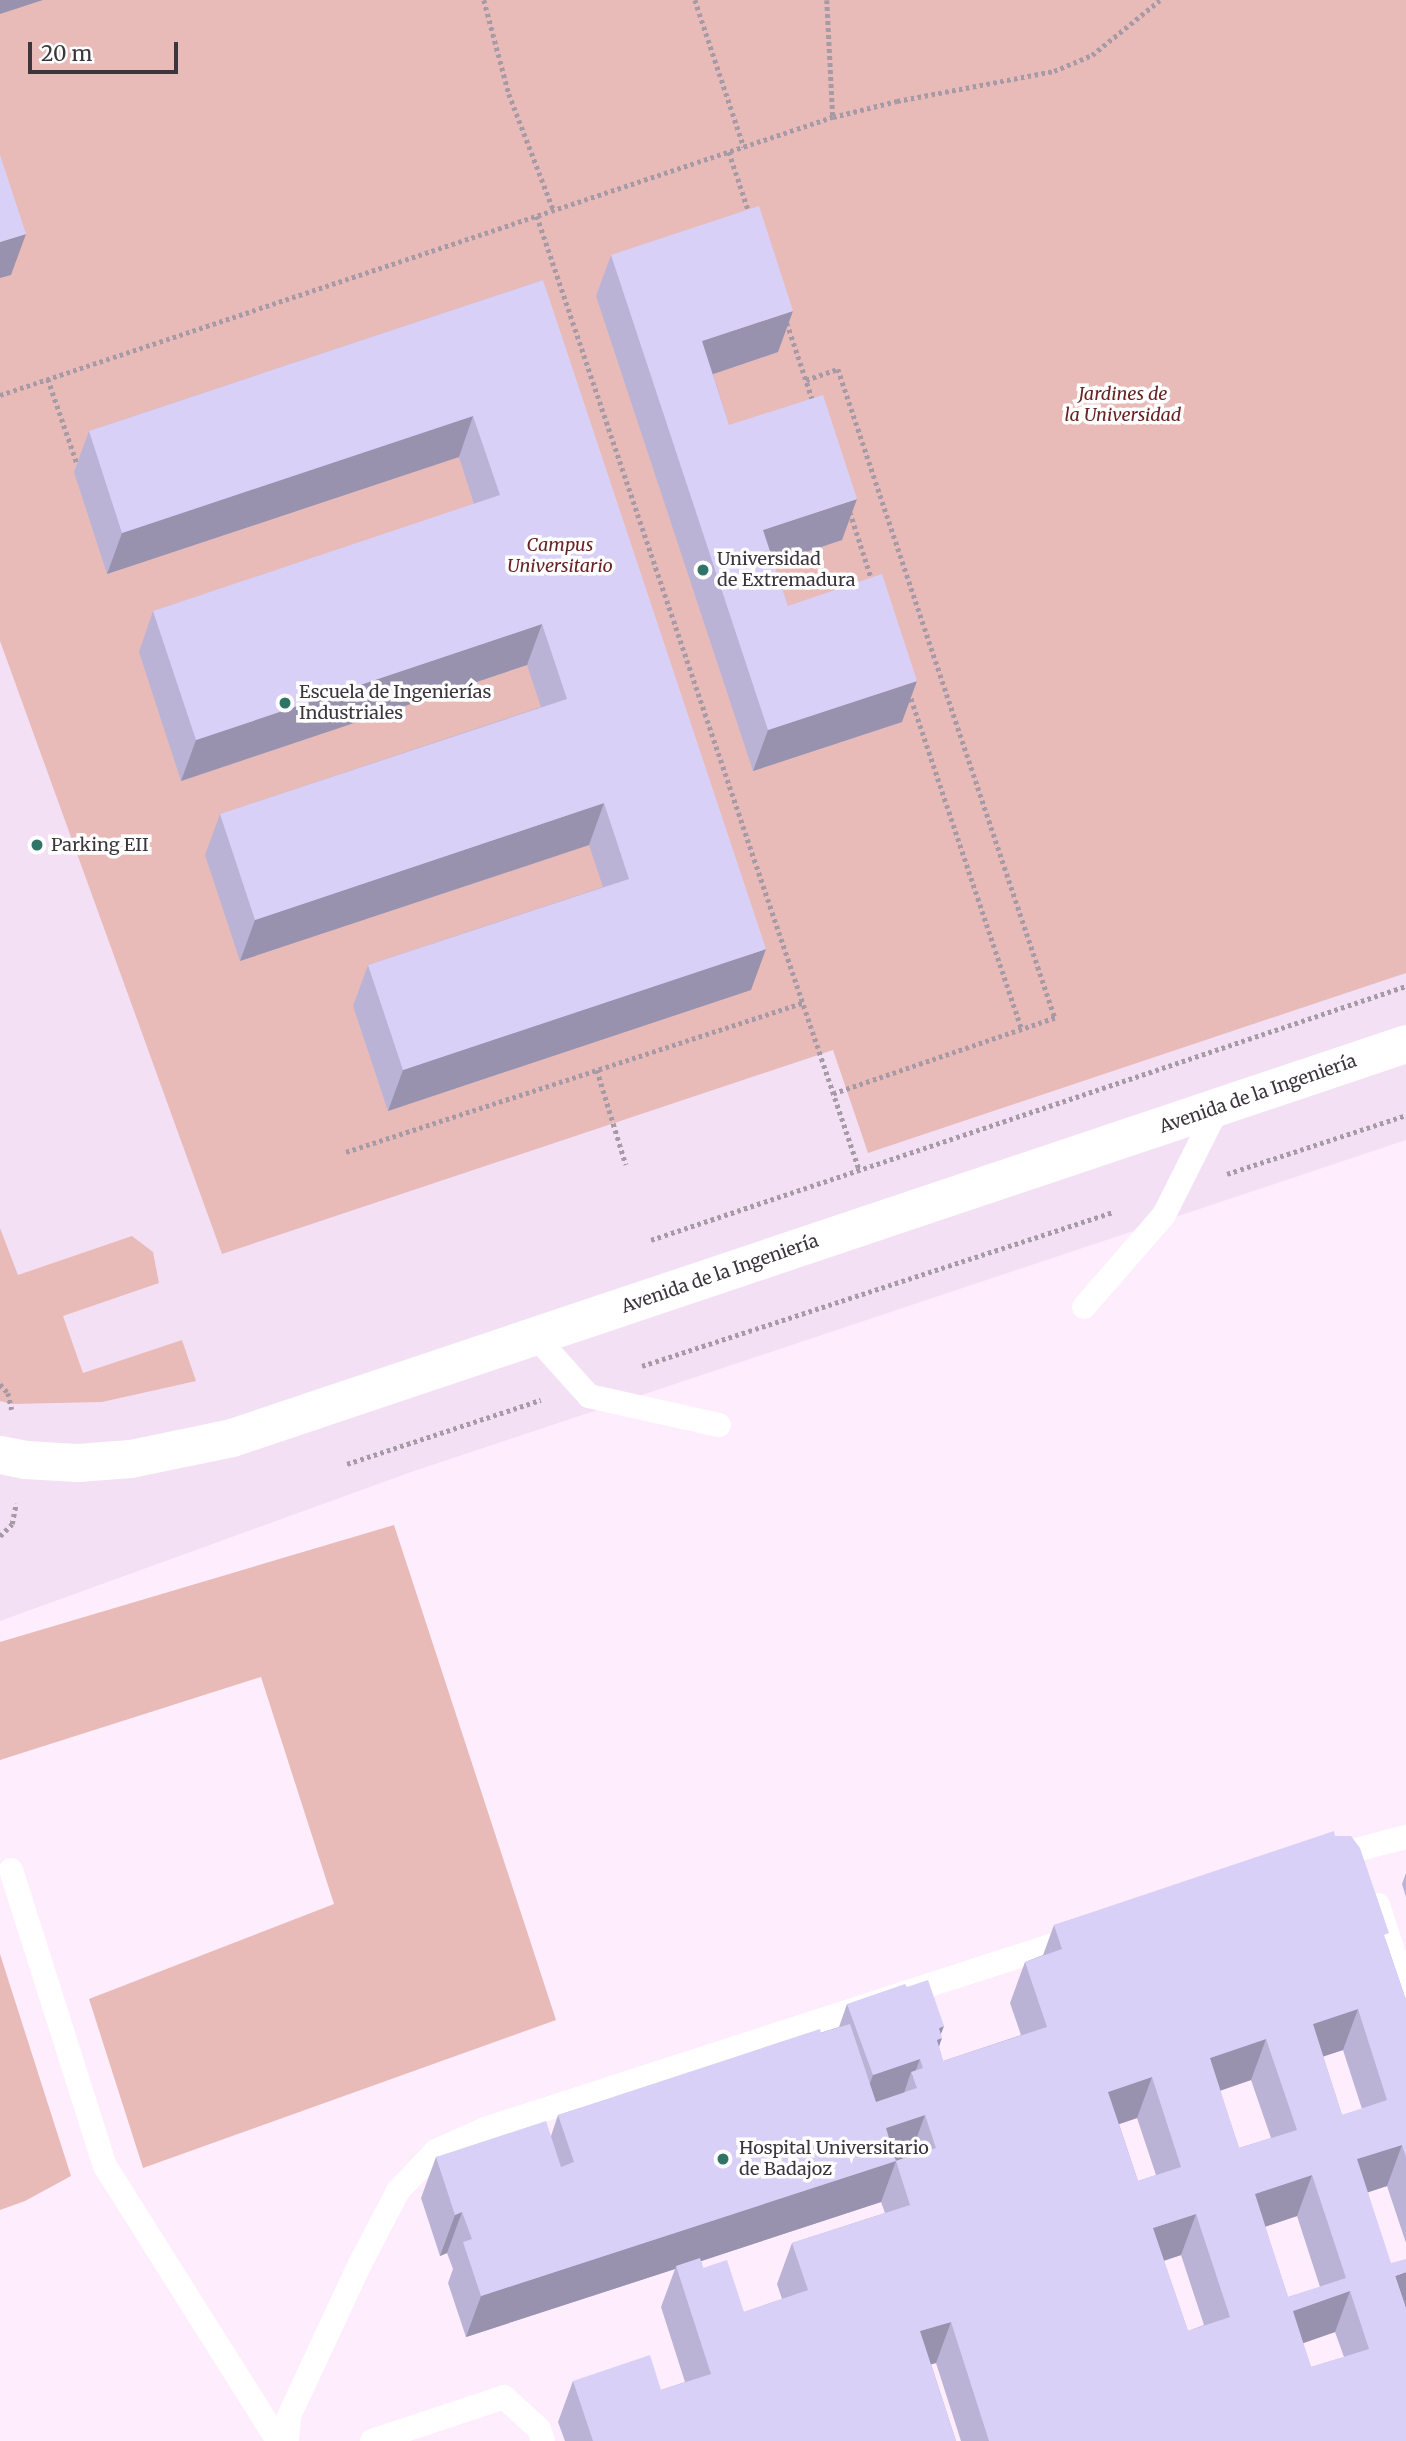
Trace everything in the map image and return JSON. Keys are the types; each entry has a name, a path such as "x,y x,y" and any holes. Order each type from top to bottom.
{"street":[{"name":"Avenida de la Ingeniería","path":"13,1458 78,1463 131,1459 232,1438 1406,1044"}],"lane":[{"path":"1084,1307 1164,1215 1218,1107"},
{"path":"535,1336 589,1396 719,1425"},
{"path":"1309,1862 1406,1837"},
{"path":"1360,1849 1406,1991"},
{"path":"11,1870 105,2166 278,2441"},
{"path":"287,2441 289,2416 360,2264 398,2191 436,2151 485,2129 1097,1930"},
{"path":"372,2441 504,2397 539,2428 543,2441"}],"path":[{"path":"484,0 509,94 554,211"},
{"path":"695,0 744,147"},
{"path":"827,0 833,117"},
{"path":"0,395 833,117 931,94 1054,71 1092,55 1160,0"},
{"path":"729,152 750,215"},
{"path":"537,216 859,1169"},
{"path":"785,317 815,407"},
{"path":"806,380 838,369 1055,1018 833,1094"},
{"path":"48,379 77,463"},
{"path":"845,499 876,592"},
{"path":"907,685 1022,1030"},
{"path":"651,1240 1406,985"},
{"path":"346,1152 803,1003"},
{"path":"597,1070 626,1164"},
{"path":"347,1464 1406,1115"}],"shaded area":[{"name":"Campus Universitario","path":"0,0 1406,0 1406,1140 414,1471 0,1621"}],"green space":[{"name":"Campus Universitario","path":"0,0 1406,0 1406,973 868,1153 833,1050 222,1254 0,641"},
{"path":"0,1228 18,1275 132,1236 153,1252 159,1283 63,1316 83,1373 182,1340 196,1381 102,1402 12,1404 0,1401"},
{"path":"394,1525 556,2020 143,2168 89,1999 334,1904 261,1677 0,1760 0,1642"},
{"path":"0,1954 71,2176 25,2201 0,2210"}],"building":[{"path":"0,155 26,234 0,242"},
{"path":"759,206 793,311 702,341 729,425 823,395 857,499 763,530 788,606 882,574 917,681 768,730 611,255"},
{"name":"Escuela de Ingenierías Industriales","path":"543,280 766,949 403,1070 368,965 629,879 604,803 255,920 220,814 567,699 542,624 196,740 153,611 500,495 473,416 122,533 89,431"},
{"name":"Hospital Universitario de Badajoz","path":"1334,1831 1335,1836 1351,1836 1360,1848 1389,1933 1384,1935 1406,2000 1406,2157 1402,2145 1357,2159 1391,2263 1406,2259 1406,2272 1395,2276 1406,2308 1406,2441 989,2441 951,2322 920,2331 956,2441 593,2441 573,2381 650,2355 661,2390 711,2374 676,2266 700,2258 703,2268 727,2260 744,2312 808,2290 792,2243 910,2205 896,2161 481,2296 463,2242 472,2239 462,2212 455,2215 436,2157 546,2121 561,2167 574,2162 558,2115 820,2029 821,2033 850,2024 876,2102 917,2088 911,2072 923,2068 920,2059 873,2075 847,2004 905,1984 907,1987 928,1980 944,2026 939,2028 942,2038 937,2040 943,2061 1047,2027 1025,1962 1062,1949 1054,1925","holes":["1358,2009 1387,2100 1342,2115 1313,2024","1266,2039 1297,2130 1239,2148 1210,2058","1152,2077 1181,2167 1138,2181 1108,2092","925,2115 936,2148 896,2161 886,2128","1312,2175 1346,2278 1288,2297 1255,2194","1196,2214 1230,2317 1188,2331 1153,2228","1350,2291 1369,2349 1311,2367 1293,2311"]}],"place":[{"name":"Universidad de Extremadura","path":"703,570"},
{"name":"Escuela de Ingenierías Industriales","path":"285,703"},
{"name":"Parking EII","path":"37,845"},
{"name":"Hospital Universitario de Badajoz","path":"723,2159"}],"park label":[{"name":"Jardines de la Universidad","path":"1123,405"}]}
